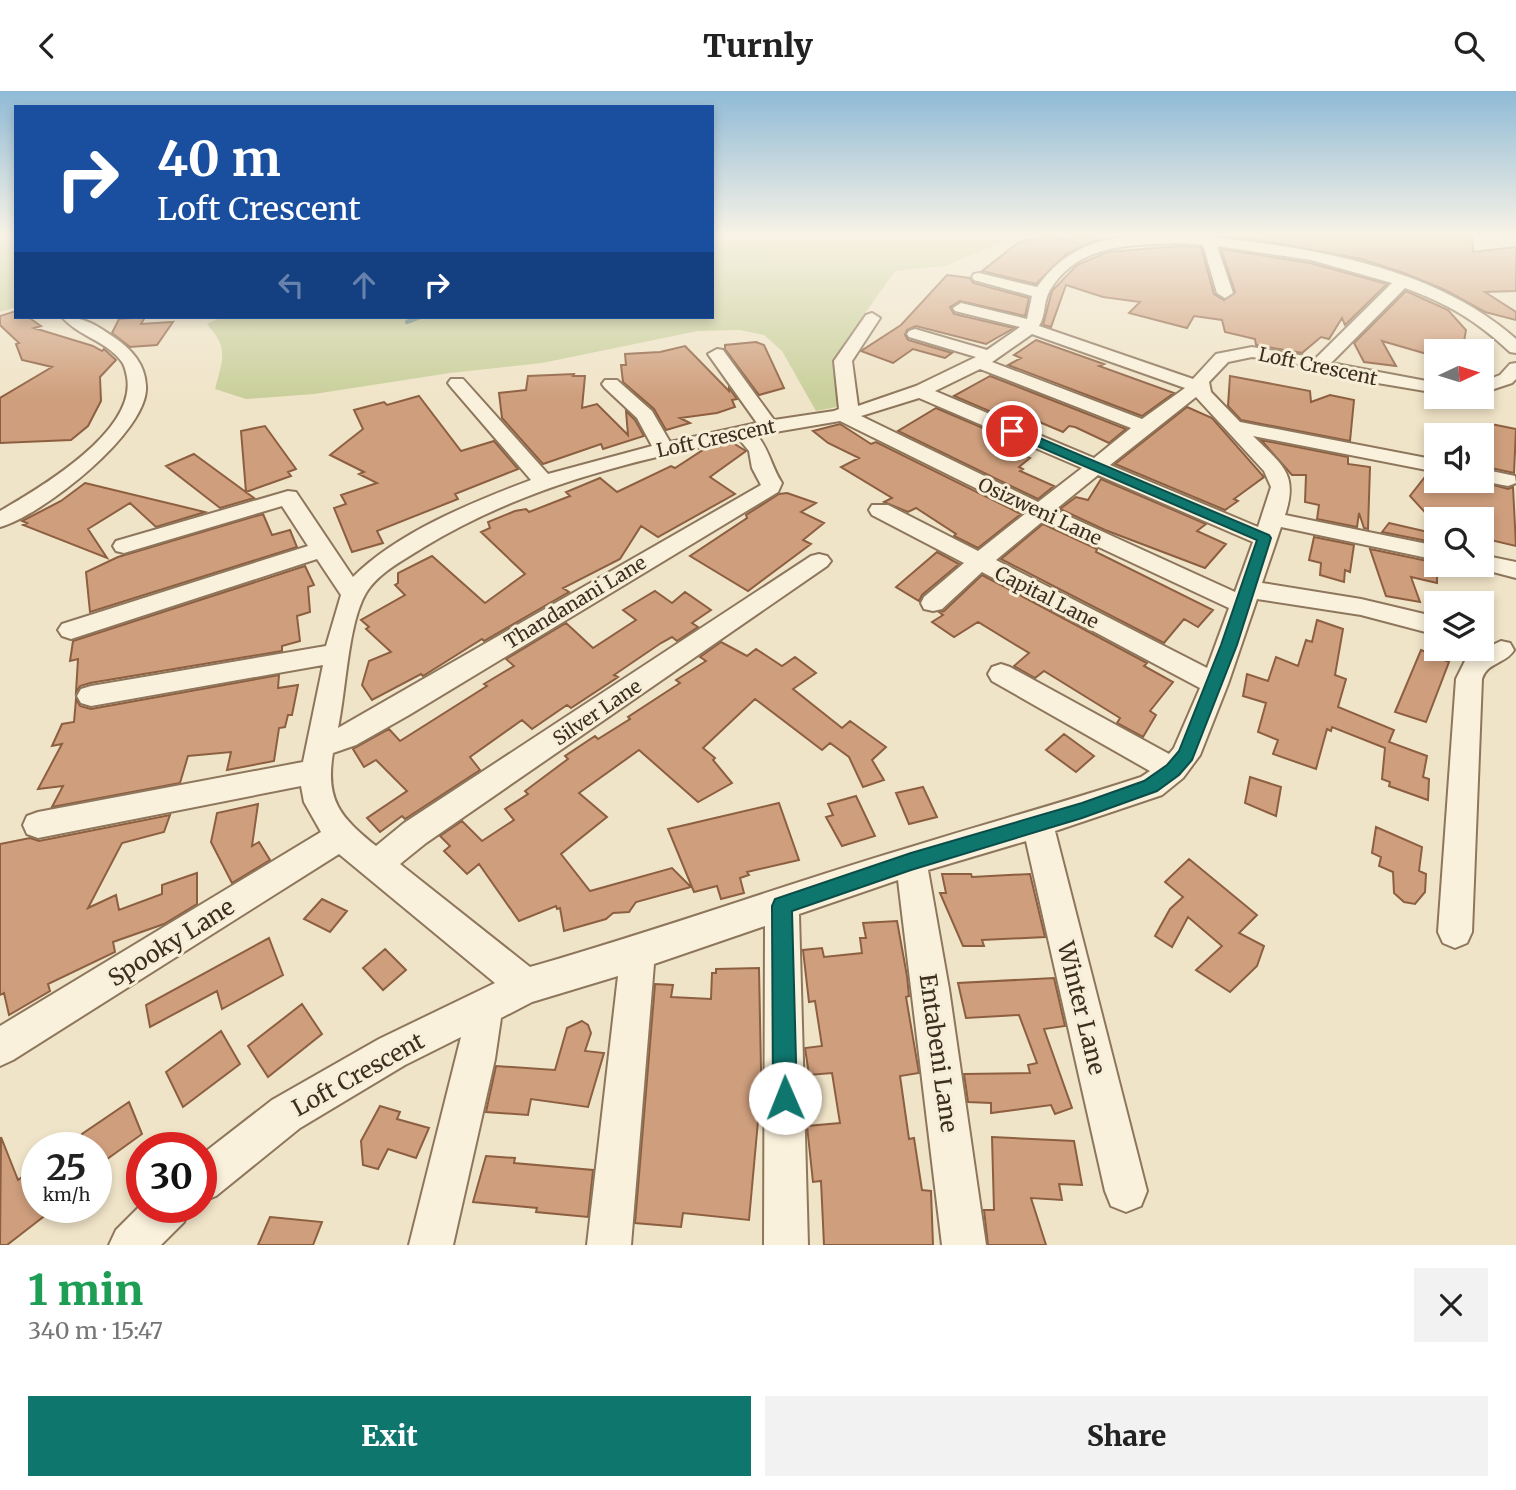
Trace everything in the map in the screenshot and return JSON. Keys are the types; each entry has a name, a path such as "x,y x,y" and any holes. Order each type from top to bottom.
{"street":[{"path":"1024,289 1040,293"},
{"path":"1031,327 1040,293 1044,289"},
{"path":"1223,289 1225,293"},
{"path":"1319,365 1395,289"},
{"path":"1420,289 1472,313 1513,340"},
{"path":"961,308 1031,327 1199,387"},
{"path":"845,413 843,361 872,317"},
{"path":"0,520 78,470 119,430 130,411 136,392 133,364 122,352 73,319"},
{"name":"Loft Crescent","path":"526,986 341,836 317,796 319,758 338,653 353,594 375,569 437,530 543,481 664,449 888,403 985,360 1031,327"},
{"path":"915,334 985,360 1145,427"},
{"name":"Loft Crescent","path":"217,1168 286,1114 392,1052 526,986 638,953 911,861 1126,797 1151,786 1173,770 1186,755 1215,684 1280,497 1279,477 1199,387 1200,381 1222,358 1236,353 1270,353 1354,374 1424,386"},
{"path":"717,354 769,427"},
{"path":"1494,383 1513,377"},
{"path":"457,383 543,481"},
{"path":"611,384 645,415 664,449"},
{"path":"933,603 979,562 1145,427 1199,387"},
{"path":"919,391 1098,467 1269,528 1424,551"},
{"name":"Osizweni Lane","path":"845,413 1041,512 1244,596 1361,607 1424,624"},
{"path":"1233,426 1424,463"},
{"name":"Thandanani Lane","path":"319,758 346,737 771,488 772,484 762,468 759,450 744,432"},
{"path":"1494,477 1508,480"},
{"path":"124,547 288,497 296,513 324,549 338,575 353,594"},
{"name":"Capital Lane","path":"880,510 1215,684"},
{"path":"71,629 324,549"},
{"name":"Silver Lane","path":"376,865 415,833 819,561"},
{"path":"1494,565 1516,570"},
{"path":"1455,932 1466,776 1469,680 1472,667 1480,659 1500,650"},
{"path":"91,696 338,653"},
{"path":"1001,674 1173,770"},
{"path":"38,825 319,758"},
{"name":"Winter Lane","path":"1038,824 1126,1191"},
{"name":"Spooky Lane","path":"0,1047 341,836"},
{"name":"Entabeni Lane","path":"911,861 931,989 964,1245"},
{"path":"782,906 786,1245"},
{"path":"609,1245 638,953"},
{"path":"431,1245 476,1059 484,1006"},
{"path":"131,1245 153,1223"}],"green space":[{"path":"0,289 14,289 14,308 0,312"},
{"path":"714,289 882,289 844,343 836,369 842,406 816,411 782,351 764,335 740,330 698,331 542,363 450,373 314,394 246,399 215,389 222,354 219,340 207,324 218,319 714,319"}],"building":[{"path":"934,289 995,289 1029,298 1025,316 960,301 950,307 954,314 1014,328 986,344 916,326 907,330 905,335 908,340 952,353 945,358 913,349 893,363 861,351 901,325"},
{"path":"1065,289 1051,327 1043,325 1052,291"},
{"path":"1078,289 1213,289 1214,294 1224,300 1235,292 1234,289 1382,289 1345,325 1342,318 1329,339 1321,337 1302,353 1256,345 1255,339 1225,332 1222,320 1194,316 1187,328 1129,313 1140,302 1103,297"},
{"path":"1442,289 1516,289 1516,291 1485,292 1516,312 1516,320 1485,312"},
{"path":"1406,291 1448,310 1466,330 1464,339 1424,339 1424,353 1382,341 1396,366 1364,362 1354,343"},
{"path":"14,312 14,319 31,319 41,326 34,328 102,351 104,349 116,360 100,377 101,401 88,426 71,440 0,443 0,398 52,367 22,360 16,344 19,343 0,325 0,316"},
{"path":"119,319 144,319 141,324 173,322 157,345 130,347 112,333"},
{"path":"1036,340 1174,393 1142,416 1008,365 1021,358 1014,355"},
{"path":"756,342 764,345 784,388 759,395 725,349 725,345"},
{"path":"685,346 737,399 732,400 735,407 717,413 680,418 690,423 666,430 654,409 623,382 621,365 626,365 625,354 660,352"},
{"path":"574,374 573,376 585,376 582,408 597,404 628,435 626,411 644,436 603,449 601,444 543,464 502,418 499,393 526,390 528,376"},
{"path":"990,376 1126,429 1109,443 1075,427 1069,426 1063,432 1037,421 1029,428 954,396"},
{"path":"1230,376 1310,391 1311,402 1330,395 1354,400 1350,441 1241,420 1228,406"},
{"path":"419,396 461,451 494,441 518,469 455,494 458,499 377,531 383,543 352,552 334,508 346,504 341,495 377,483 359,474 364,472 330,455 363,429 354,410"},
{"path":"1187,407 1212,418 1264,477 1234,499 1238,501 1225,510 1115,464"},
{"path":"936,408 1011,440 1003,446 1030,458 1019,467 1023,469 1020,471 1054,486 1038,499 898,431"},
{"path":"840,424 871,444 876,442 1021,514 978,548 954,536 956,534 916,508 908,512 884,502 892,498 841,467 859,458 828,443 813,431"},
{"path":"1494,425 1516,429 1514,473 1494,469"},
{"path":"265,426 296,469 288,472 291,476 246,492 241,431"},
{"path":"1261,440 1348,457 1348,464 1370,467 1368,529 1364,528 1359,513 1357,527 1317,519 1319,505 1305,502 1306,475 1292,475"},
{"path":"733,443 746,451 710,477 735,494 658,537 641,526 620,559 563,588 569,592 484,641 482,639 423,676 421,674 372,700 362,685 369,661 391,652 366,629 369,627 361,620 405,595 395,585 398,583 398,573 432,556 485,603 525,574 481,532 490,528 488,522 515,511 526,509 529,512 570,496 566,492 600,478 617,492 671,466 675,468 706,448"},
{"path":"194,454 254,498 220,508 166,466"},
{"path":"1424,478 1424,493 1494,493 1494,485 1508,489 1513,487 1516,546 1494,541 1494,507 1424,507 1424,511 1410,496"},
{"path":"1101,479 1206,524 1197,531 1226,544 1205,568 1105,530 1060,509 1076,497 1088,500"},
{"path":"85,483 205,512 156,527 130,503 88,529 107,558 23,525 27,523 22,521 61,501"},
{"path":"787,493 816,503 801,512 824,523 803,540 811,544 748,591 690,556 747,518 746,515 779,494"},
{"path":"263,514 272,535 290,530 297,547 90,612 86,572 118,557"},
{"path":"1389,523 1424,531 1424,540 1382,532"},
{"path":"1043,524 1213,610 1198,627 1184,619 1164,643 1001,559"},
{"path":"1314,537 1354,545 1350,572 1345,570 1344,582 1320,575 1321,563 1309,560"},
{"path":"1370,549 1424,560 1424,577 1437,577 1437,583 1411,577 1420,602 1386,596"},
{"path":"937,552 959,564 922,595 919,601 896,587"},
{"path":"305,566 314,585 308,587 310,612 297,616 300,641 282,646 282,651 90,683 80,686 76,692 78,659 70,661 73,641"},
{"path":"982,575 1147,663 1144,666 1173,682 1150,711 1156,715 1143,737 1117,723 1120,718 1044,671 1035,678 1014,666 1029,653 978,622 954,637 932,622 943,615 939,612 944,611"},
{"path":"655,591 672,603 685,592 711,610 692,623 698,627 677,641 672,637 661,643 614,675 618,677 571,708 567,705 532,729 522,720 470,757 480,770 405,819 402,816 380,832 367,818 407,791 376,760 364,767 353,749 389,729 400,741 487,686 484,684 514,666 506,659 566,623 593,648 636,620 623,610"},
{"path":"1317,620 1343,629 1335,675 1346,679 1338,707 1394,730 1389,742 1427,756 1423,777 1429,779 1428,800 1389,786 1390,782 1382,779 1385,748 1332,727 1331,731 1327,729 1316,769 1273,754 1278,740 1258,732 1266,703 1243,696 1247,674 1268,681 1276,657 1298,666 1306,640 1312,642"},
{"path":"721,642 747,656 756,649 782,666 795,657 816,673 793,689 842,728 850,721 886,747 872,760 884,780 863,787 849,757 830,743 822,750 755,699 703,748 715,758 713,760 732,783 698,802 639,750 579,793 607,817 561,854 590,891 672,868 691,887 636,902 629,912 613,913 606,919 564,931 560,908 557,909 556,906 519,921 479,864 467,874 444,851 450,846 440,836 462,821 482,841 514,820 505,809 528,794 525,791 568,759 565,756 595,736 598,739 630,719 628,717 680,683 676,680 706,661 700,657"},
{"path":"1421,650 1424,651 1424,661 1449,662 1426,722 1395,712"},
{"path":"279,675 278,688 298,685 292,715 288,715 285,727 279,728 274,761 227,770 231,752 188,756 180,783 52,807 63,786 38,789 62,744 52,746 62,724 74,722 76,699 80,706 91,709"},
{"path":"1064,734 1094,756 1076,772 1046,750"},
{"path":"1250,777 1281,787 1276,816 1245,803"},
{"path":"923,787 937,817 909,824 896,793"},
{"path":"856,796 875,836 842,846 826,817 833,815 828,804"},
{"path":"779,803 799,860 747,872 749,875 740,878 744,893 721,899 717,886 694,892 668,829"},
{"path":"258,804 252,846 259,842 270,860 232,883 211,842 217,813"},
{"path":"170,815 164,832 122,843 88,908 116,895 119,910 162,894 162,885 197,873 197,904 164,924 113,942 115,952 48,984 50,991 9,1015 4,993 0,995 0,844 30,838 39,841"},
{"path":"1376,827 1422,847 1419,871 1426,874 1425,892 1415,904 1404,902 1394,893 1393,872 1379,866 1381,857 1372,853"},
{"path":"1189,859 1257,915 1239,933 1264,946 1257,966 1230,992 1196,970 1222,946 1188,917 1172,947 1155,936 1170,909 1183,897 1165,882"},
{"path":"942,874 971,874 972,877 1030,874 1045,937 982,940 984,946 963,946 940,893 946,893"},
{"path":"322,899 347,911 330,932 304,919"},
{"path":"897,921 919,1073 900,1076 909,1139 914,1138 922,1190 931,1191 933,1245 824,1245 821,1181 813,1182 807,1126 840,1123 832,1073 809,1075 805,1048 822,1046 815,1001 809,1002 803,950 822,948 824,957 862,953 860,938 866,938 863,923"},
{"path":"269,938 283,975 222,1009 217,991 150,1027 146,1005"},
{"path":"385,949 406,970 383,990 363,968"},
{"path":"759,968 762,1121 758,1121 749,1220 683,1213 681,1227 635,1223 655,984 673,985 671,997 711,999 712,973 716,973 716,969"},
{"path":"1054,978 1065,1026 1044,1029 1072,1108 1055,1114 1051,1105 991,1113 991,1103 968,1102 964,1074 1030,1073 1028,1065 1037,1063 1019,1015 966,1018 958,983"},
{"path":"302,1004 322,1034 268,1077 248,1046"},
{"path":"582,1021 588,1025 591,1033 585,1051 604,1053 588,1107 531,1099 528,1115 486,1112 496,1066 555,1070 567,1028"},
{"path":"221,1031 240,1064 183,1107 166,1072"},
{"path":"129,1102 141,1132 126,1132 126,1145 112,1156 112,1132 85,1132"},
{"path":"380,1106 400,1112 397,1119 429,1128 416,1158 388,1149 378,1169 363,1165 361,1141"},
{"path":"1,1137 18,1180 21,1178 21,1223 35,1223 7,1245 0,1245"},
{"path":"992,1137 1074,1141 1082,1185 1059,1184 1062,1200 1031,1198 1046,1245 988,1245 984,1210 994,1210"},
{"path":"486,1156 515,1158 514,1163 593,1170 588,1217 536,1212 537,1208 473,1202"},
{"path":"270,1217 322,1222 313,1245 258,1245"}],"waterway":[{"path":"407,322 415,319"}],"route":[{"path":"785,1098 782,906 911,861 1126,797 1151,786 1173,770 1186,755 1229,645 1264,538 1012,431"}]}
